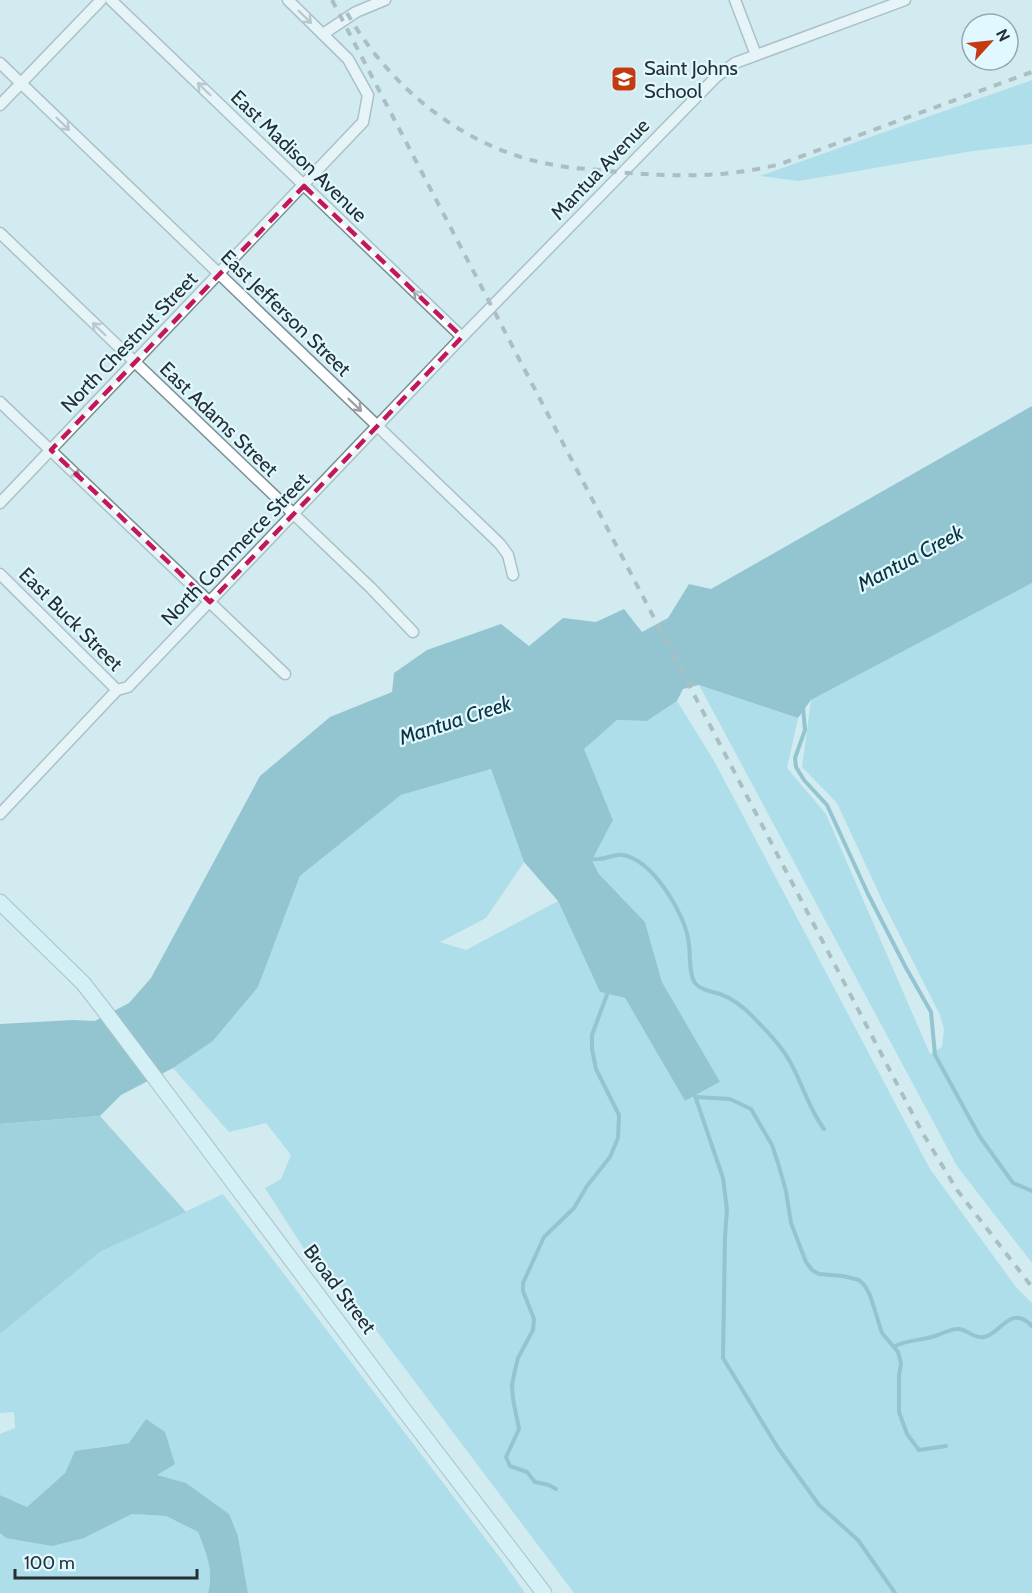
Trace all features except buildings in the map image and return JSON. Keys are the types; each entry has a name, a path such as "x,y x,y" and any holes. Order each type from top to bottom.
{"main road":[{"name":"Broad Street","path":"0,902 69,969 104,1010 544,1593"}],"street":[{"path":"0,105 101,0"},
{"name":"East Madison Avenue","path":"111,0 462,337"},
{"path":"288,0 323,33 356,12 385,0"},
{"path":"735,0 756,55"},
{"name":"Mantua Avenue","path":"494,305 702,90 726,69 756,55 905,0"},
{"name":"North Chestnut Street","path":"0,503 363,122 368,95 348,59 323,33"},
{"name":"East Jefferson Street","path":"0,63 500,544 508,555 513,575"},
{"name":"East Adams Street","path":"0,234 371,588 413,632"},
{"name":"North Commerce Street","path":"0,814 117,690 128,687 494,305"},
{"path":"0,402 285,674"},
{"name":"East Buck Street","path":"0,574 117,690"}],"highlighted area":[{"path":"304,186 462,337 210,602 51,450"}],"shaded area":[{"path":"1032,80 1032,144 973,151 799,181 760,176"},
{"path":"1032,583 1032,1263 957,1166 699,685 798,718 787,768 826,814 930,1054 942,1047 944,1029 940,1015 882,900 837,803 802,767 811,700"},
{"path":"677,701 713,759 930,1169 1016,1287 1032,1303 1032,1593 574,1593 351,1297 308,1255 265,1188 281,1179 291,1155 266,1123 229,1132 173,1068 213,1041 258,987 300,876 401,795 491,769 524,862 486,918 440,942 466,950 558,901 600,992 625,998 685,1101 719,1083 662,982 645,922 599,874 592,859 613,820 583,749 617,720 647,721"},
{"path":"100,1116 186,1212 100,1252 0,1334 0,1124"},
{"path":"223,1194 525,1593 248,1593 238,1536 157,1475 129,1443 93,1448 27,1507 0,1495 0,1434 15,1428 14,1412 0,1413 0,1334 100,1252"},
{"path":"132,1514 166,1516 198,1532 210,1569 208,1593 0,1593 0,1533 6,1538 84,1538"}],"water":[{"name":"Mantua Creek","path":"1032,406 1032,583 811,700 798,718 699,685 683,689 677,701 647,721 617,720 584,749 613,820 592,860 599,874 645,922 662,982 720,1082 685,1101 625,998 600,992 558,901 524,862 491,769 401,795 300,876 258,987 213,1041 173,1068 121,1095 100,1116 0,1124 0,1024 95,1021 129,1003 151,978 260,776 330,717 392,692 394,673 427,650 501,624 529,646 563,618 596,622 624,609 642,632 668,618 689,584 711,589"},
{"path":"146,1419 165,1432 175,1464 157,1475 186,1483 229,1514 238,1536 248,1593 208,1593 210,1569 198,1532 166,1516 132,1514 84,1538 52,1546 6,1538 0,1533 0,1495 27,1507 65,1473 75,1451 129,1443"}],"waterway":[{"path":"803,707 805,730 795,758 796,767 804,780 827,805 868,894 931,1012 935,1055 980,1137 1013,1183 1032,1191"},
{"path":"592,859 623,855 645,866 655,876 673,901 685,927 689,943 691,974 695,983 735,1002 771,1036 790,1061 824,1129"},
{"path":"556,1489 535,1482 527,1472 510,1466 506,1457 519,1429 512,1385 518,1358 533,1330 534,1319 523,1291 523,1283 544,1237 574,1208 587,1186 610,1157 618,1138 619,1115 596,1069 592,1049 592,1035 609,989"},
{"path":"694,1093 723,1178 727,1210 723,1358 778,1448 819,1505 858,1540 895,1593"},
{"path":"696,1097 730,1099 751,1109 772,1145 786,1191 791,1223 806,1262 812,1270 819,1274 859,1280 865,1286 882,1333 898,1352 901,1363 899,1412 907,1434 919,1450 946,1446"},
{"path":"895,1346 930,1338 955,1329 962,1329 977,1337 984,1337 1011,1319 1017,1318 1032,1326"}],"railway":[{"path":"332,0 922,1132 957,1190 1032,1287"},
{"path":"347,13 365,41 409,91 434,112 461,130 491,146 522,157 562,166 617,172 699,175 760,169 780,164 1032,72"}],"place":[{"name":"Saint Johns School","path":"624,79"}]}
